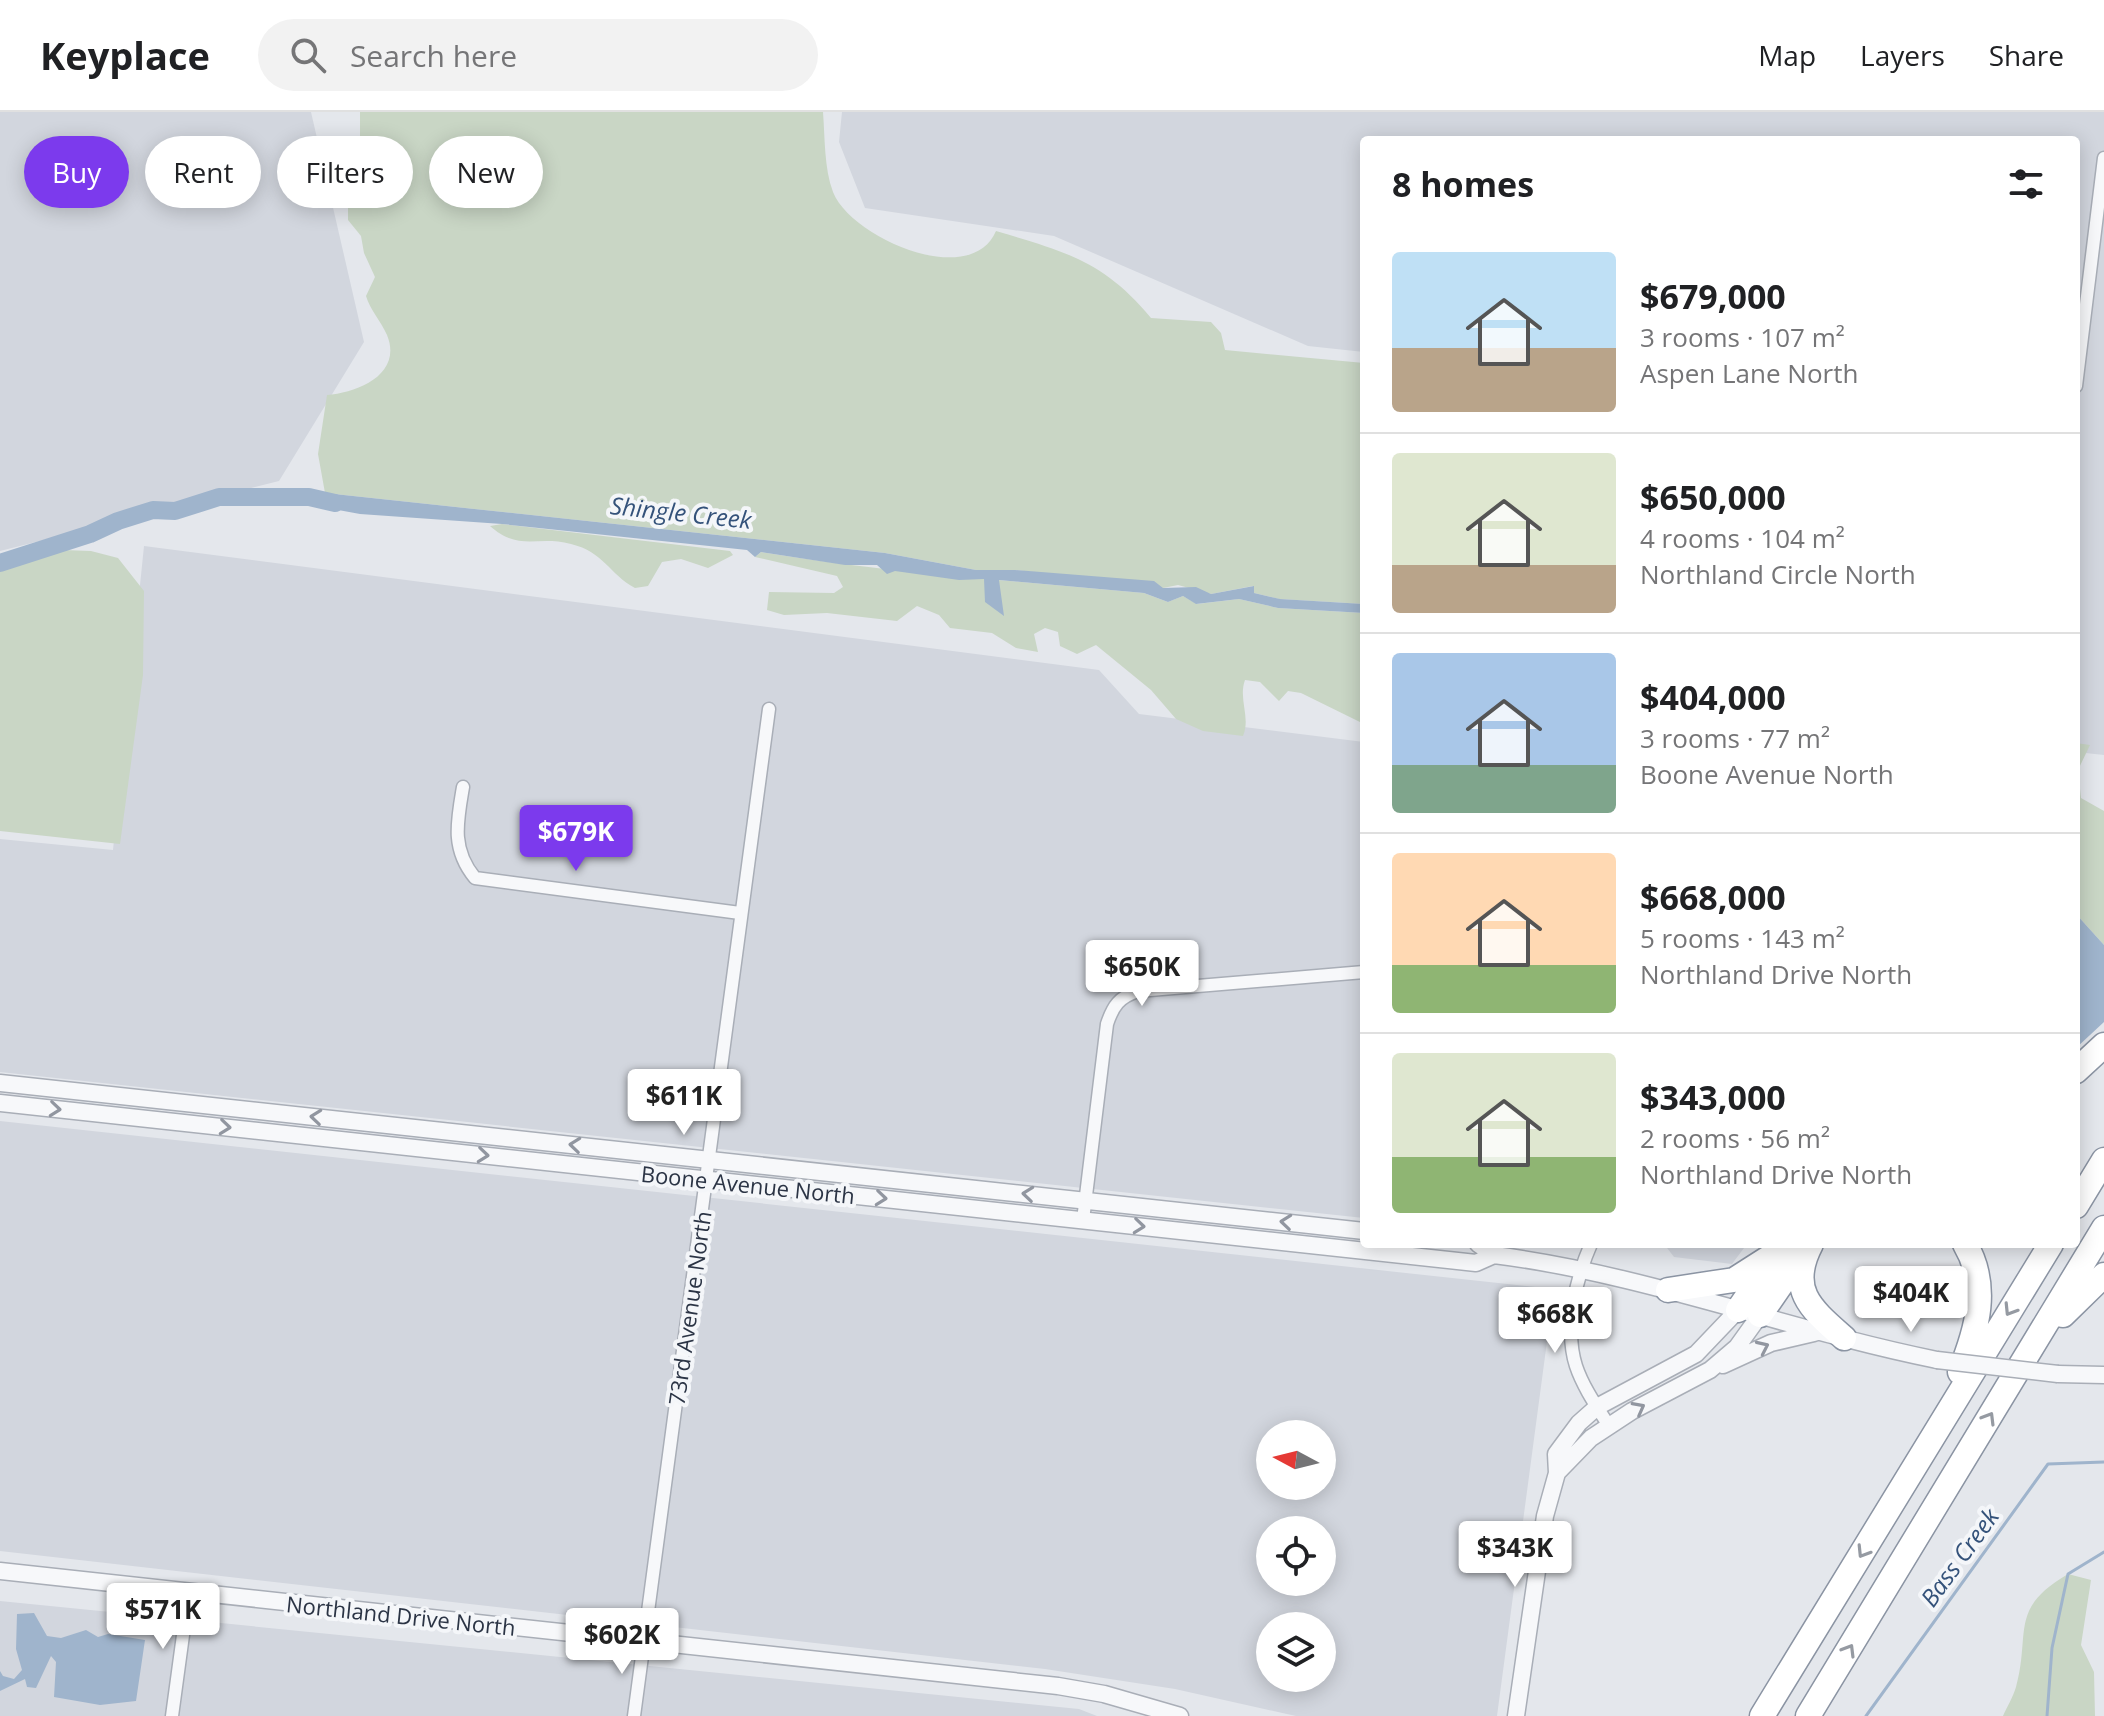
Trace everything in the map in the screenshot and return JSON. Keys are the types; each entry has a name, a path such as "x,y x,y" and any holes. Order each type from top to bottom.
{"highway":[{"path":"2080,1067 2104,1045"},
{"path":"2080,1199 2104,1160"},
{"path":"1808,1716 2104,1228"},
{"path":"1749,1312 1782,1248"},
{"path":"1668,1290 1734,1280 1782,1248"},
{"path":"1749,1312 1806,1248"},
{"path":"1809,1248 1801,1269 1803,1292 1813,1311 1844,1338"},
{"path":"1903,1485 1944,1409 1975,1329 1979,1283 1967,1248"},
{"path":"1762,1716 2049,1248"},
{"path":"2018,1370 2072,1304 2104,1275"}],"street":[{"path":"2080,353 2104,158"},
{"name":"73rd Avenue North","path":"634,1716 769,709"},
{"path":"463,787 456,842 462,862 475,878 740,913"},
{"path":"1083,1220 1107,1024 1113,1007 1124,995 1138,991 1360,972"},
{"name":"Boone Avenue North","path":"0,1083 1360,1231"},
{"name":"Boone Avenue North","path":"0,1103 1476,1263 1494,1255"},
{"name":"Boone Avenue North","path":"1484,1248 1494,1255 1580,1268 1818,1332 1937,1360 2058,1374 2104,1375"},
{"path":"1578,1248 1580,1268 1572,1351 1578,1373 1609,1426"},
{"path":"1580,1268 1589,1248"},
{"path":"1710,1370 1737,1347 1749,1312"},
{"path":"1516,1716 1545,1516 1557,1473 1556,1454 1579,1423 1597,1407 1696,1354 1749,1312"},
{"path":"1557,1473 1591,1438 1710,1370 1771,1343 1818,1332"},
{"name":"Northland Drive North","path":"0,1571 1058,1686 1104,1694 1180,1716"},
{"path":"172,1716 189,1591"}],"shaded area":[{"path":"0,112 311,112 317,136 277,136 277,208 333,208 364,342 279,481 0,551"},
{"path":"842,112 2104,112 2104,755 2080,752 2080,136 1360,136 1360,352 1308,346 1054,236 865,208 839,142"},
{"path":"144,546 1099,670 1139,714 1360,742 1360,1218 0,1072 0,839 113,850"},
{"path":"0,1121 1554,1289 1497,1716 1296,1716 1175,1689 1045,1669 0,1551"},
{"path":"1667,1248 1744,1248 1732,1264 1674,1257"},
{"path":"0,1601 1079,1709 1097,1716 0,1716"}],"green space":[{"path":"360,112 823,112 826,163 833,192 844,209 886,240 938,257 963,256 983,248 996,231 1063,252 1099,271 1117,283 1151,318 1211,322 1221,333 1225,350 1360,363 1360,604 1279,599 1254,593 1253,586 1211,594 1178,585 1163,588 1015,570 976,570 885,553 325,493 318,454 327,395 352,390 375,379 389,361 387,335 366,296 375,277 364,253 361,236 348,220 348,208 413,208 413,136 360,136"},
{"path":"502,524 730,551 733,555 708,568 681,559 662,562 648,586 635,588 591,552 559,542 510,539 490,526"},
{"path":"63,550 91,551 118,558 144,591 143,675 120,844 0,831 0,569"},
{"path":"761,552 984,579 1003,615 998,580 1144,593 1168,602 1183,596 1197,604 1239,599 1278,608 1360,613 1360,722 1301,693 1288,691 1279,701 1260,682 1245,680 1246,722 1243,736 1203,731 1176,719 1151,690 1096,645 1077,654 1060,646 1058,632 1045,628 1034,634 1038,652 1016,648 992,633 950,628 939,615 917,606 897,621 827,613 784,615 767,610 769,592 834,593 843,587 837,576 755,557"},
{"path":"2080,744 2090,745 2080,766"},
{"path":"2080,789 2081,798 2104,811 2104,945 2080,918"},
{"path":"2068,1574 2091,1580 2081,1645 2094,1672 2095,1716 2003,1716 2016,1687 2029,1611 2049,1587"}],"water":[{"path":"325,493 885,553 976,570 1015,570 1154,581 1163,588 1196,587 1211,594 1254,586 1254,593 1280,599 1360,604 1360,613 1278,608 1239,599 1196,604 1183,596 1168,602 1144,593 999,580 1004,616 985,602 984,579 959,580 895,571 887,574 877,565 845,565 761,552 755,557 747,550 502,524 360,514 322,507 309,494"},
{"path":"2080,918 2104,945 2104,1022 2080,1044"},
{"path":"34,1613 47,1636 61,1638 86,1630 98,1637 108,1634 145,1640 136,1701 100,1705 54,1697 56,1662 51,1656 36,1688 27,1687 25,1679 0,1691 0,1671 3,1676 14,1679 22,1670 16,1649 17,1614"}],"waterway":[{"name":"Shingle Creek","path":"0,563 153,510 175,511 219,497 309,497 335,503"},
{"name":"Bass Creek","path":"1866,1716 2048,1464 2104,1462"},
{"path":"2047,1716 2052,1648 2068,1574 2104,1552"}]}
